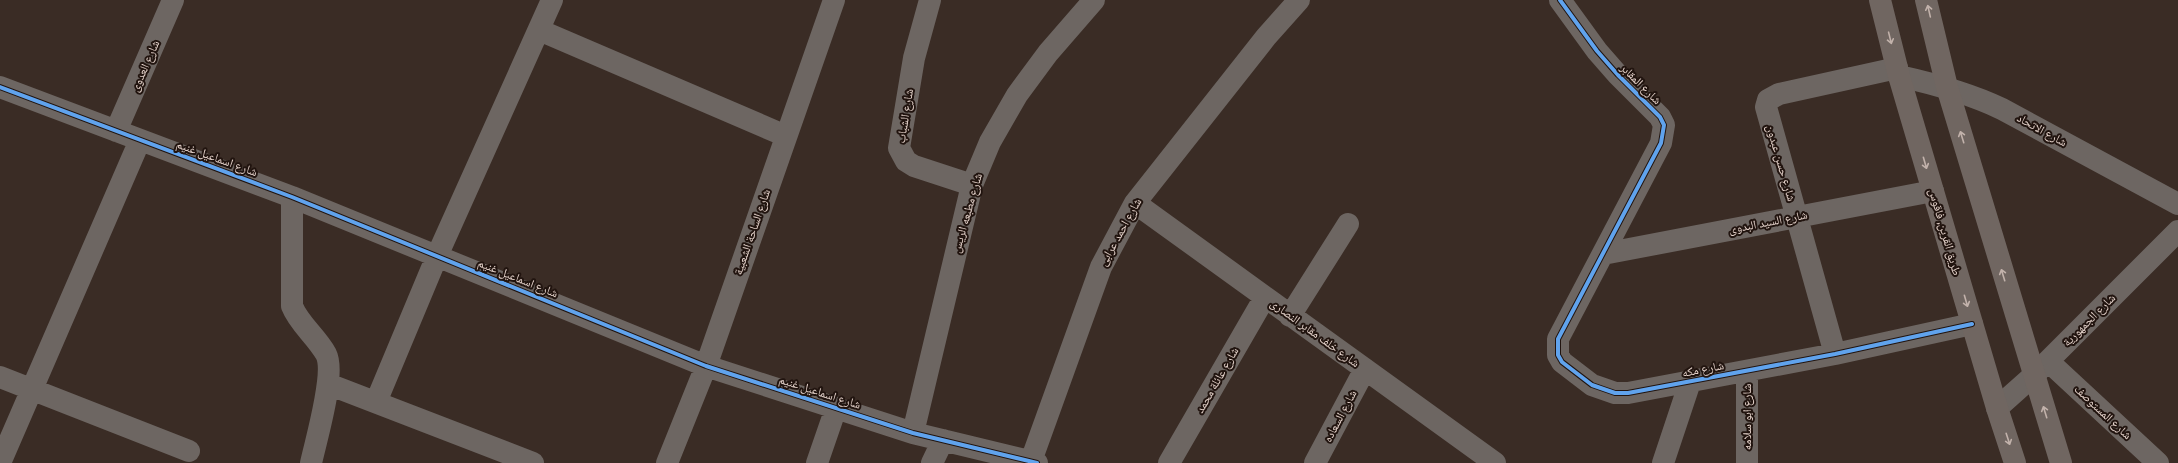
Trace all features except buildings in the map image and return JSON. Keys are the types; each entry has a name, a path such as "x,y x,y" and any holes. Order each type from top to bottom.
{"main road":[{"name":"طريق القرين, فاقوس","path":"1880,0 1898,72 1972,324 1997,408 2016,463"},
{"path":"1926,0 1947,86 2041,369 2060,463"}],"street":[{"name":"شارع العدوى","path":"116,131 173,0"},
{"path":"376,402 437,256 552,0"},
{"name":"شارع الساحة الشعبية","path":"667,463 706,366 834,0"},
{"name":"شارع الشباب","path":"930,0 914,58 900,148 906,161 914,166 972,185"},
{"name":"شارع مطبعه الريس","path":"913,433 972,185 990,142 1017,95 1048,53 1094,0"},
{"name":"شارع احمد عرابى","path":"1034,462 1100,267 1135,203 1266,37 1299,0"},
{"name":"شارع المقابر","path":"1560,0 1597,51 1618,75 1660,117 1664,125 1661,143 1603,254"},
{"path":"539,30 786,136"},
{"name":"شارع الاتحاد","path":"1898,72 1947,86 1975,96 2002,109 2178,204"},
{"name":"شارع حسن عبدون","path":"1835,354 1766,107 1768,100 1778,94 1898,72"},
{"name":"شارع اسماعيل غنيم","path":"0,86 292,197 706,366 913,433 1034,462"},
{"path":"0,463 140,140"},
{"name":"شارع السيد البدوى","path":"1603,254 1933,190"},
{"path":"292,197 292,306 295,314 322,346 327,356 328,384 311,463"},
{"name":"شارع خلف مقابر النصارى","path":"1135,203 1492,462"},
{"path":"1290,316 1348,224"},
{"name":"شارع الجمهورية","path":"1997,408 2041,369 2178,231"},
{"name":"شارع مكه","path":"1603,254 1558,339 1558,355 1562,362 1592,385 1615,393 1640,392 1835,354 1972,324"},
{"name":"شارع عائلة محمد","path":"1169,463 1265,297"},
{"name":"شارع السعاده","path":"1315,463 1365,369"},
{"name":"شارع المستوصف","path":"2041,369 2158,463"},
{"name":"شارع ابو سلامه","path":"1747,371 1747,463"},
{"path":"0,377 189,451"},
{"path":"1663,463 1690,382"},
{"path":"328,384 533,463"},
{"path":"817,463 836,408"},
{"path":"932,463 942,440"}],"cycle path":[{"path":"1560,0 1597,51 1618,75 1660,117 1664,125 1661,143 1558,339 1558,355 1562,362 1592,385 1615,393 1628,393 1835,354 1972,324"},
{"path":"0,87 292,197 706,366 913,433 1037,463"}]}
